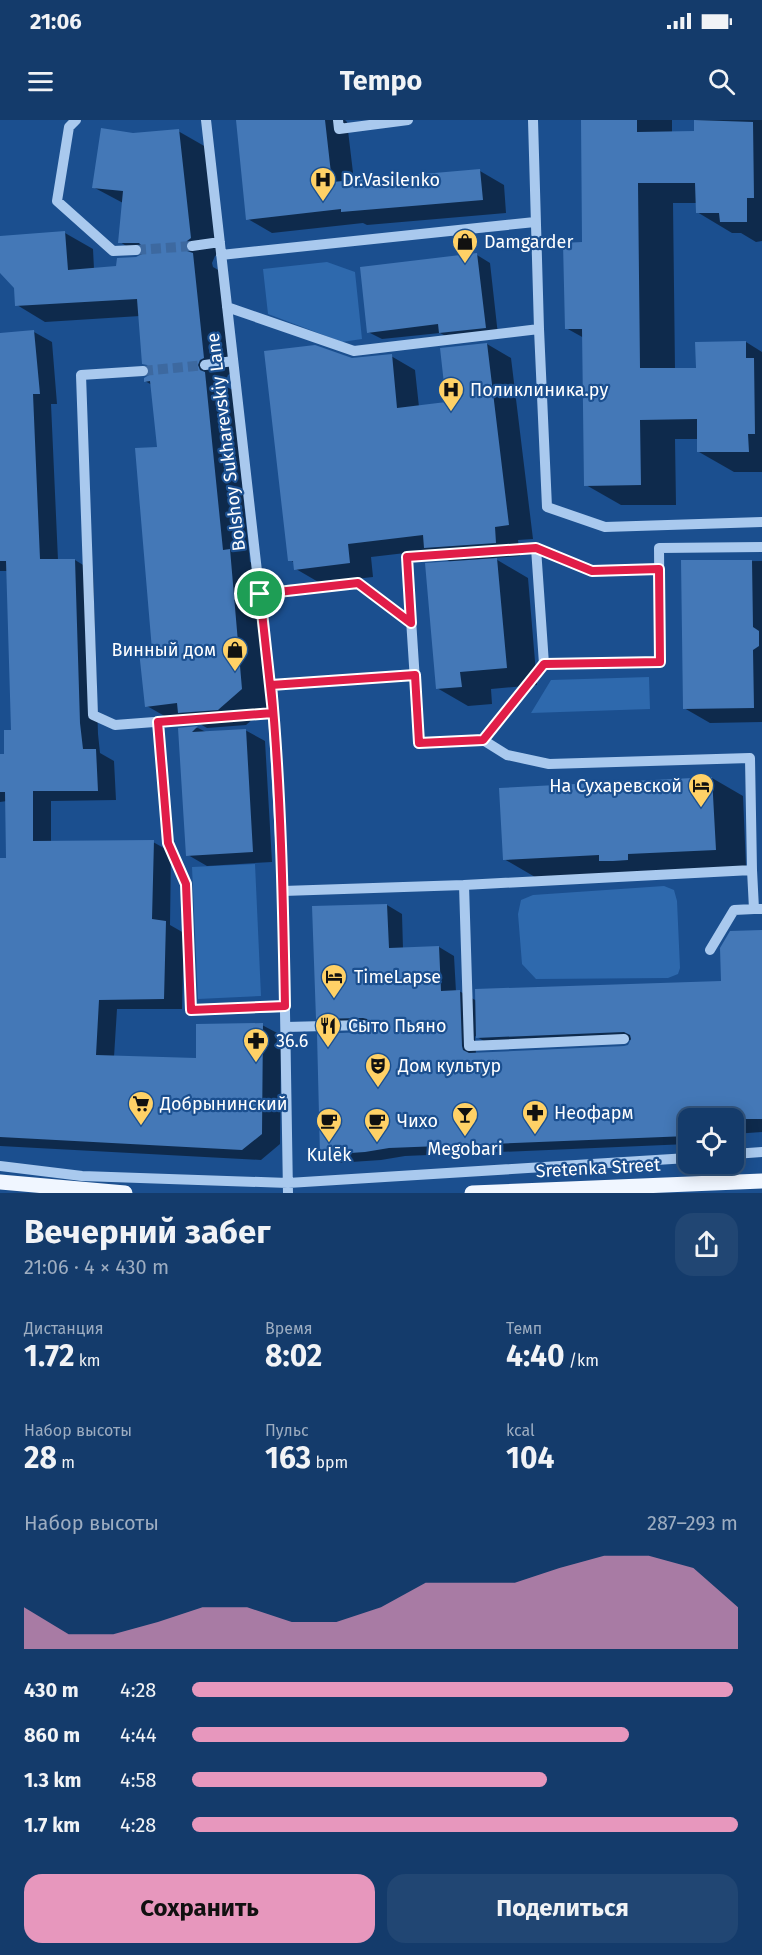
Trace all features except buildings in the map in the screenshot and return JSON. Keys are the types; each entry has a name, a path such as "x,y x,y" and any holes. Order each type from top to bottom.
{"main road":[{"name":"Sretenka Street","path":"472,1193 570,1191 762,1181"},
{"path":"0,1182 125,1193"}],"street":[{"path":"75,120 69,127 57,201 113,251 136,250"},
{"name":"Bolshoy Sukharevskiy Lane","path":"206,120 271,685 283,891 288,1188"},
{"path":"338,120 339,129 408,120"},
{"path":"533,120 547,507 605,527 762,522"},
{"path":"221,255 535,222"},
{"path":"192,246 220,242"},
{"path":"227,307 354,351 539,329"},
{"path":"205,365 233,361"},
{"path":"143,371 81,375 93,715 115,725 273,713"},
{"path":"544,664 660,662 659,548 762,547"},
{"path":"659,569 592,571 536,548 407,557 419,743 483,740 507,755 549,764 750,758 753,870 758,909 734,910 710,950"},
{"path":"483,740 544,664 536,548"},
{"path":"260,594 358,583 411,623"},
{"path":"271,685 415,675"},
{"path":"158,722 168,843 186,884 191,1010 285,1006"},
{"path":"283,891 464,885 753,870"},
{"path":"464,885 469,1046 624,1039"},
{"path":"286,1027 363,1025"},
{"path":"744,1154 762,1152"},
{"path":"0,1166 82,1176 288,1188 678,1159"}],"shaded area":[{"path":"327,262 355,272 362,339 342,342 268,314 263,269"},
{"path":"649,677 650,709 531,713 551,680"},
{"path":"255,864 261,996 198,999 192,867"},
{"path":"664,886 674,890 677,901 680,968 678,974 668,978 536,979 522,964 518,914 521,900 533,895"}],"tunnel":[{"path":"136,250 192,246"},
{"path":"143,371 205,365"}],"place":[{"name":"Dr.Vasilenko","path":"323,203"},
{"name":"Damgarder","path":"465,265"},
{"name":"Поликлиника.ру","path":"451,413"},
{"name":"Винный дом","path":"235,673"},
{"name":"На Сухаревской","path":"701,809"},
{"name":"TimeLapse","path":"334,1000"},
{"name":"Сыто Пьяно","path":"328,1049"},
{"name":"36.6","path":"256,1064"},
{"name":"Дом культур","path":"378,1089"},
{"name":"Добрынинский","path":"141,1127"},
{"name":"Неофарм","path":"535,1136"},
{"name":"Megobari","path":"465,1138"},
{"name":"Kulēk","path":"329,1144"},
{"name":"Чихо","path":"377,1144"}],"route":[{"path":"536,548 592,571 659,569 660,662 544,664 483,740 419,743 415,675 271,685 278,772 285,1006 191,1010 186,884 168,843 158,722 273,713 260,594 358,583 411,623 407,557 536,548"}]}
